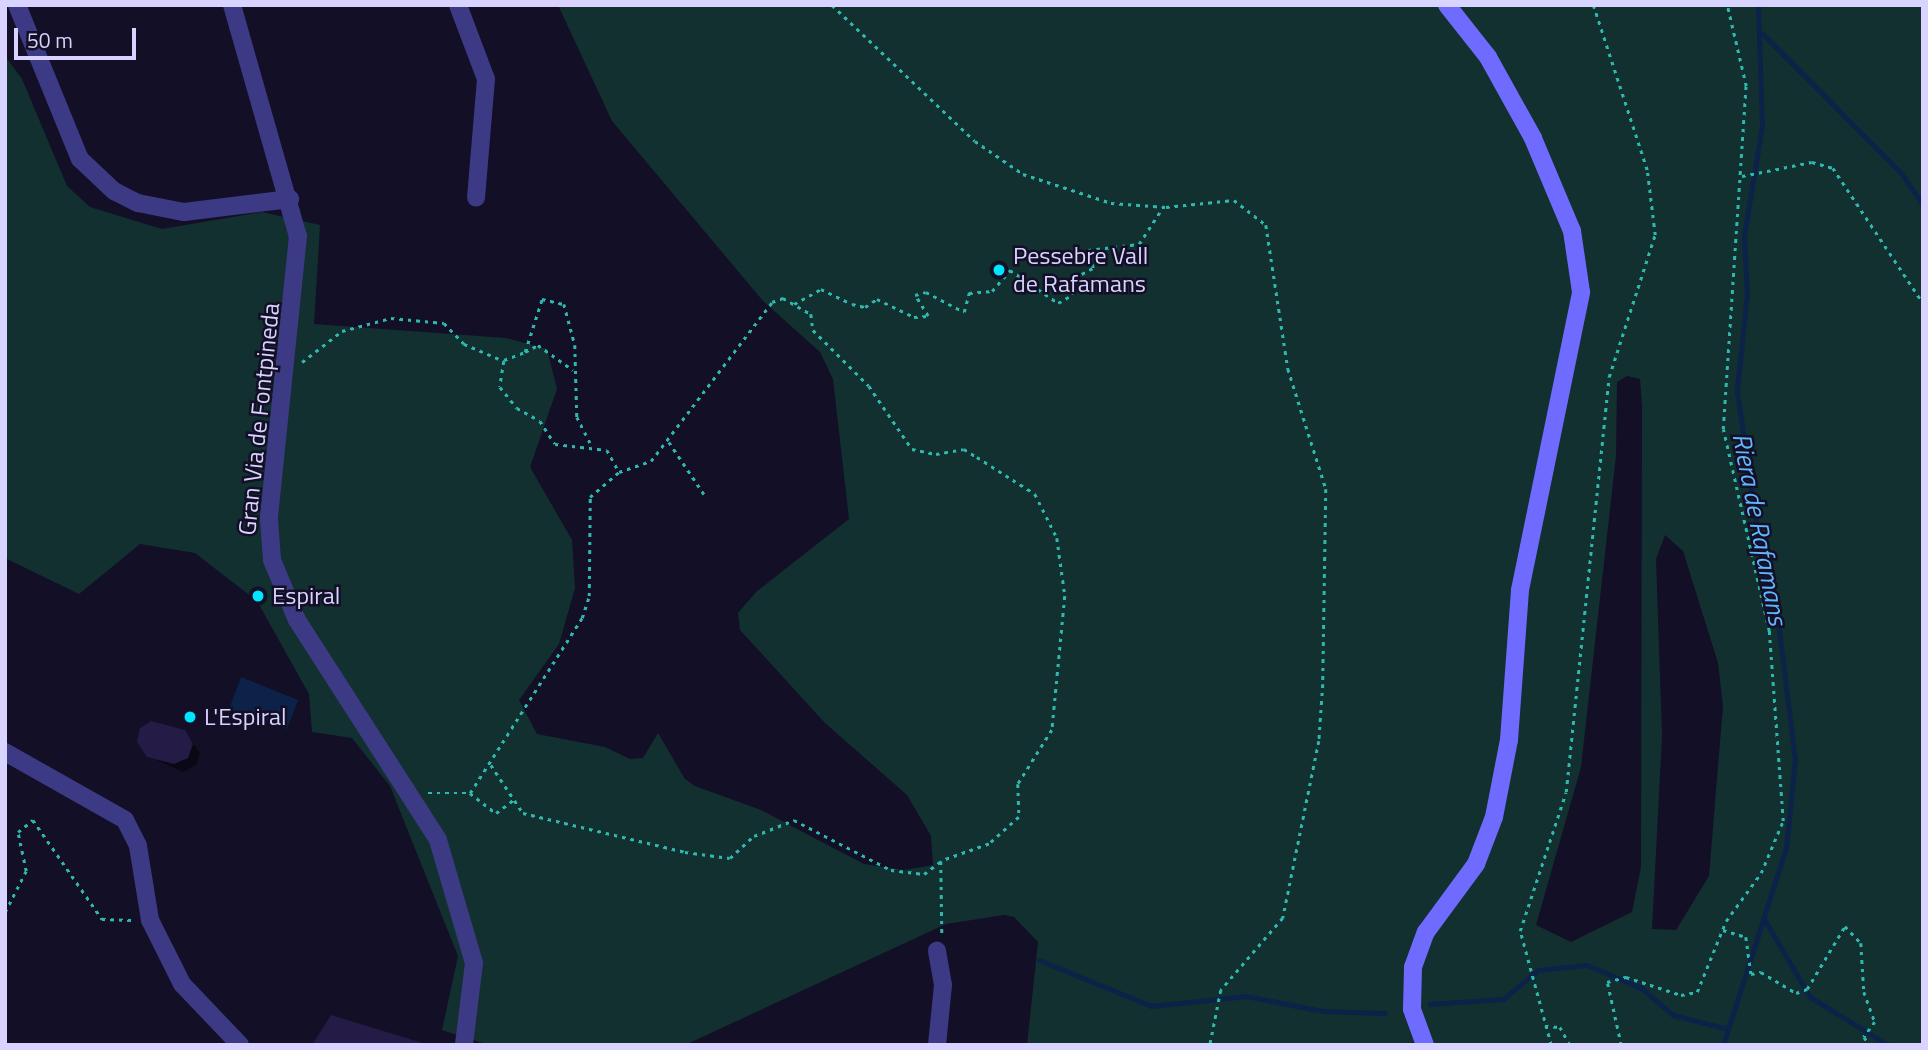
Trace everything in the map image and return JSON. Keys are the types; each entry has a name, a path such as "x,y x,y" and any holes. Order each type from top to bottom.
{"main road":[{"path":"1425,1045 1412,1009 1413,967 1426,932 1476,864 1498,800 1520,590 1581,292 1578,250 1539,149 1488,57 1447,5"}],"street":[{"path":"17,5 80,159 114,191 138,203 184,212 290,199"},
{"name":"Gran Via de Fontpineda","path":"232,5 290,199 297,275 270,519 276,577 297,621 415,796 438,839 472,944 464,1045"},
{"path":"458,5 486,79 477,198"},
{"path":"5,752 125,820 138,846 150,920 182,984 240,1045"},
{"path":"937,951 943,985 937,1045"}],"path":[{"path":"832,5 975,141 1012,167 1067,193 1163,207 1234,200 1256,211 1266,225 1288,369 1328,512 1319,741 1296,862 1273,937 1219,994 1215,1004 1210,1045"},
{"path":"1550,1045 1520,931 1566,792 1609,377 1655,235 1647,170 1593,5"},
{"path":"1621,1045 1607,982 1626,977 1681,995 1697,992 1722,930 1779,839 1784,801 1769,631 1723,429 1742,176 1739,128 1746,86 1727,5"},
{"path":"1742,176 1812,162 1833,168 1923,303"},
{"path":"794,304 821,289 852,304 865,307 877,299 914,317 928,316 915,295 926,292 964,312 969,293 992,291 1010,270 1058,303 1072,295 1074,278 1093,268 1088,250 1139,244 1163,207"},
{"path":"525,352 541,299 549,297 564,304 575,345 577,417 592,447"},
{"path":"470,793 491,765 582,618 589,596 590,497 620,472 652,461 669,442 772,302 783,298 811,314 813,330 869,386 912,449 936,454 964,449 1035,494 1058,538 1065,596 1052,730 1018,784 1019,817 989,844 941,861 924,874 891,870 794,820 754,836 730,858 685,852 523,813 513,800 509,784 491,765"},
{"path":"288,364 307,361 333,334 391,318 444,323 464,344 503,360 538,345 574,370"},
{"path":"503,360 500,387 508,400 540,421 555,444 607,450 620,472"},
{"path":"669,442 704,494"},
{"path":"415,796 470,793 496,813 513,800"},
{"path":"5,912 26,870 18,831 33,820 102,919 150,920"},
{"path":"937,951 946,924 941,861"},
{"path":"1722,930 1746,937 1751,974 1760,972 1796,993 1807,989 1845,926 1863,952 1864,992 1875,1022 1864,1037 1870,1045"},
{"path":"1545,1026 1560,1027 1570,1045"}],"green space":[{"path":"558,5 1923,5 1923,1045 1027,1045 1038,942 1014,917 1004,915 946,924 685,1045 489,1045 442,1030 458,956 390,786 352,738 312,732 309,694 257,601 195,553 140,544 79,594 5,558 5,56 22,79 67,186 90,207 162,229 262,212 320,225 314,324 506,338 547,349 557,389 530,467 572,540 575,588 559,644 519,700 537,734 605,747 630,759 643,758 658,733 685,779 695,786 761,810 864,864 904,870 933,865 931,836 907,795 825,723 740,630 738,613 756,592 849,519 833,379 820,352 763,301 612,121","holes":["1627,376 1640,379 1642,407 1641,867 1632,912 1571,942 1536,925 1581,767 1616,456 1617,382","1665,535 1683,551 1718,663 1723,706 1709,876 1676,930 1652,929 1662,736 1656,559"]}],"water":[{"path":"241,677 298,700 287,729 229,709"}],"building":[{"path":"151,721 185,730 193,744 188,758 174,764 147,757 137,742 140,728"},
{"path":"331,1015 426,1044 312,1045"}],"waterway":[{"name":"Riera de Rafamans","path":"1723,1045 1786,848 1795,760 1779,629 1765,583 1737,390 1747,294 1744,236 1762,126 1758,5"},
{"path":"1763,34 1902,174 1923,205"},
{"path":"1764,919 1810,997 1888,1045"},
{"path":"1039,960 1151,1006 1246,996 1322,1011 1385,1013"},
{"path":"1430,1004 1503,999 1538,970 1587,965 1641,988 1673,1015 1728,1029"}],"place":[{"name":"Pessebre Vall de Rafamans","path":"999,270"},
{"name":"Espiral","path":"258,596"},
{"name":"L'Espiral","path":"190,717"}]}
